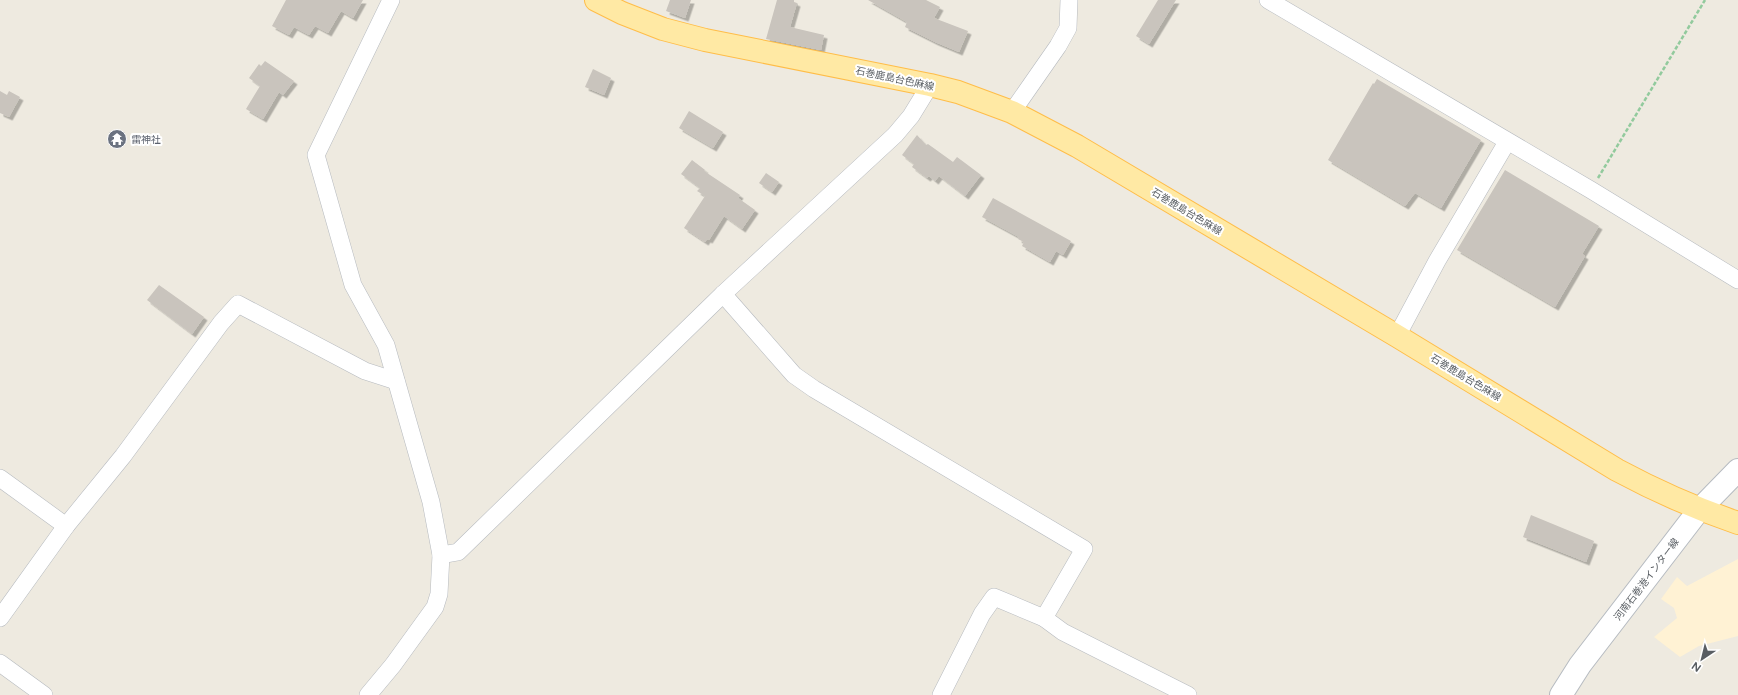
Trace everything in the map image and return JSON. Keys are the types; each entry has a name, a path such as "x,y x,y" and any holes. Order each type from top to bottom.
{"main road":[{"name":"石巻鹿島台色麻線","path":"596,0 622,13 663,29 705,40 930,85 958,92 1012,112 1077,146 1397,336 1617,470 1656,491 1699,510 1738,523"},
{"name":"河南石巻港インター線","path":"1560,695 1580,665 1699,510 1738,470"}],"street":[{"path":"368,695 435,607 439,594 441,555 431,502 386,345 353,284 316,155 391,0"},
{"path":"1012,112 1058,46 1068,28 1070,14 1069,0"},
{"path":"1268,0 1507,142 1591,190 1738,280"},
{"path":"441,555 458,552 723,294 895,135 911,116 930,85"},
{"path":"1397,336 1437,261 1507,142"},
{"path":"723,294 794,375 814,389 1084,550 1044,618"},
{"path":"0,618 66,526 123,456 221,323 238,304 365,370 396,381"},
{"path":"0,478 66,526"},
{"path":"941,695 982,614 994,597 1044,618 1063,632 1188,695"},
{"path":"0,663 44,695"}],"path":[{"path":"1591,190 1705,0"}],"shaded area":[{"path":"1738,559 1738,636 1699,646 1680,657 1654,637 1677,618 1674,608 1661,599 1677,577 1687,586"}],"building":[{"path":"286,0 363,0 353,18 341,11 328,33 315,26 309,35 294,27 289,35 272,26"},
{"path":"670,0 691,0 685,18 666,11"},
{"path":"777,0 794,0 794,2 797,3 790,27 824,35 821,50 766,39"},
{"path":"868,0 926,0 940,7 934,18 968,31 959,52 905,27 907,22"},
{"path":"1158,0 1176,0 1149,44 1136,36"},
{"path":"265,61 294,81 283,95 279,92 263,119 246,109 260,86 249,78 259,64 261,66"},
{"path":"593,69 611,78 604,95 585,87"},
{"path":"1377,79 1481,140 1441,208 1415,193 1405,206 1328,160 1373,83 1374,84"},
{"path":"0,91 7,95 9,91 20,97 9,117 0,113"},
{"path":"689,111 723,132 713,148 679,128"},
{"path":"917,135 926,145 928,144 953,162 957,157 981,175 965,196 939,176 935,181 929,176 927,178 912,167 914,164 902,155"},
{"path":"692,160 705,170 704,171 740,195 738,198 755,210 742,229 724,216 709,240 707,239 705,242 684,228 705,196 697,191 700,188 681,174"},
{"path":"1505,170 1599,226 1582,254 1585,256 1555,307 1457,250"},
{"path":"766,173 779,182 772,192 759,183"},
{"path":"993,198 1071,241 1063,255 1056,251 1050,262 1022,246 1024,242 1018,239 1019,237 982,217"},
{"path":"159,285 204,317 192,334 147,300"},
{"path":"1531,515 1594,541 1586,562 1523,537"}],"place":[{"name":"雷神社","path":"117,139"}]}
